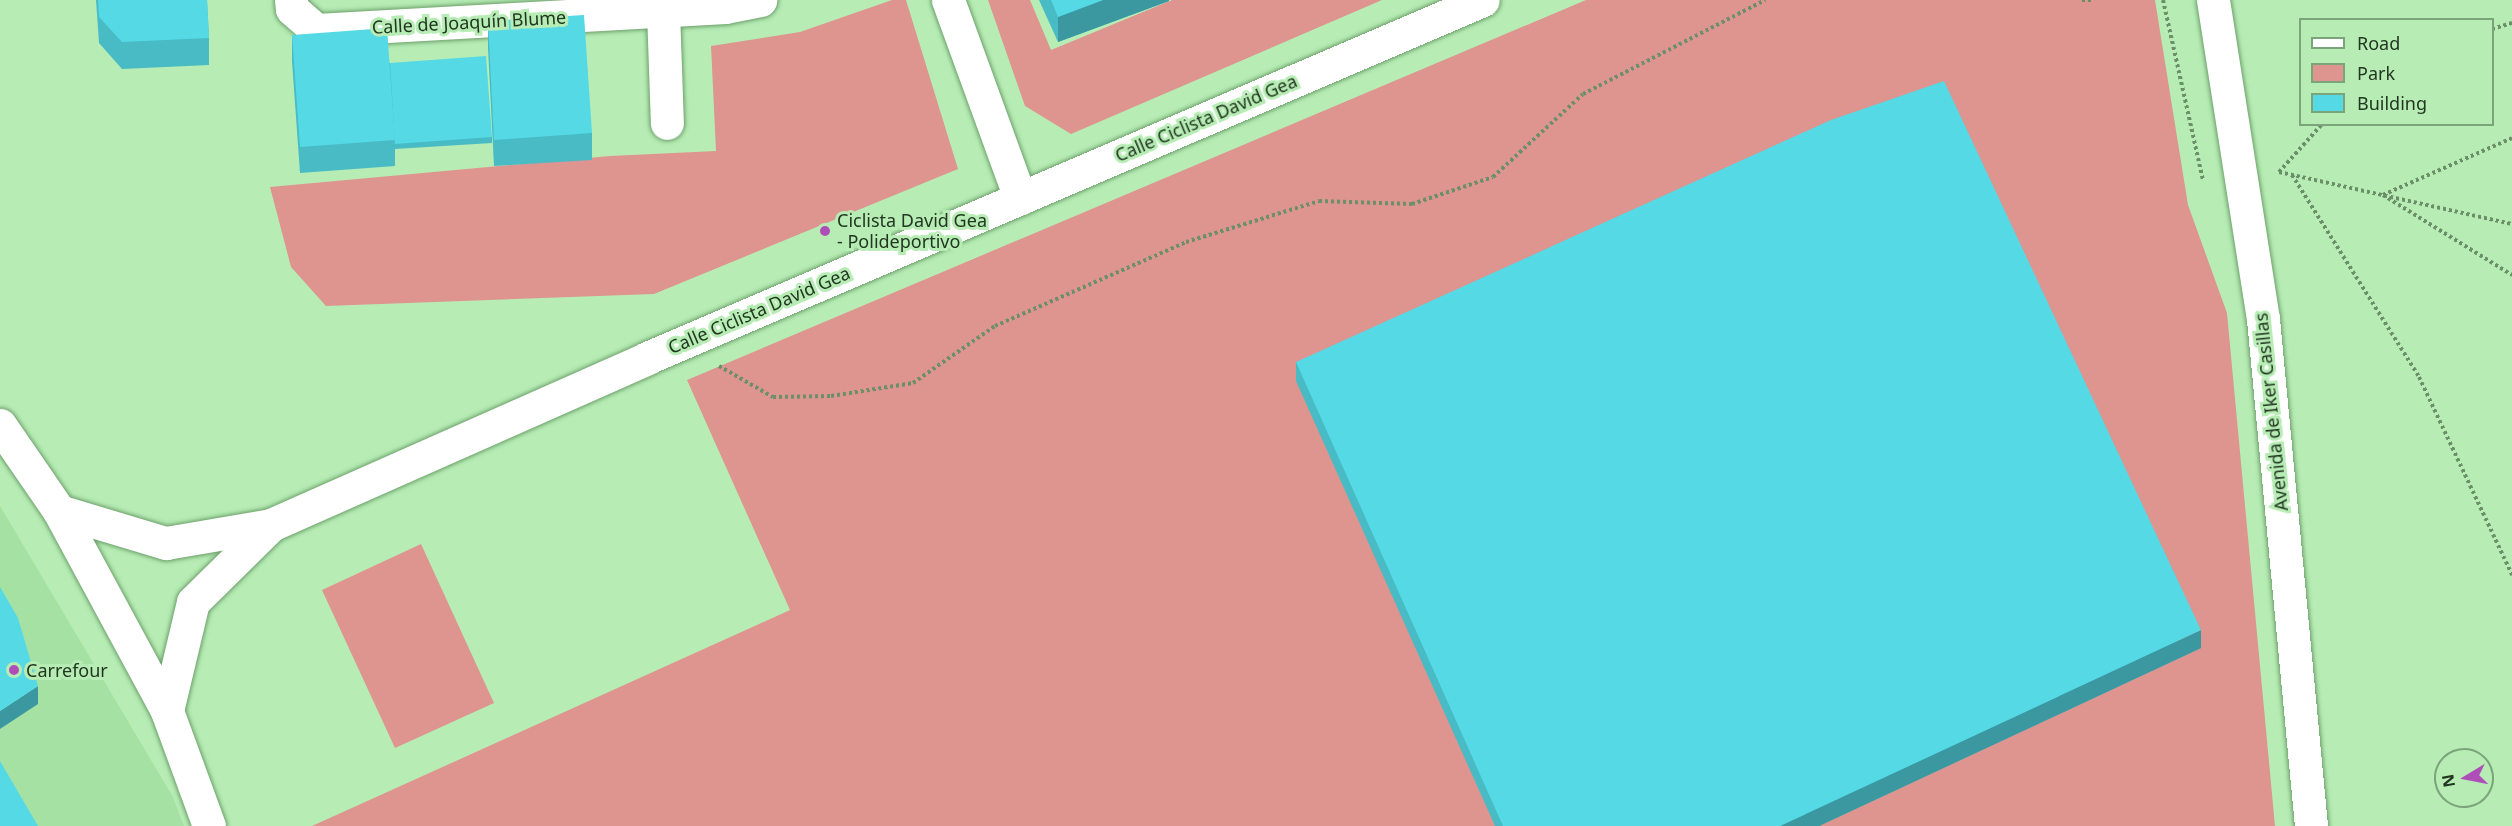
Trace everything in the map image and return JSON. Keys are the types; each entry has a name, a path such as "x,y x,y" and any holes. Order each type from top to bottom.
{"street":[{"name":"Calle de Joaquín Blume","path":"291,0 292,9 316,30 725,7 760,0"},
{"path":"948,0 1020,198"},
{"name":"Calle Ciclista David Gea","path":"59,511 166,543 271,525 679,344 1483,0"},
{"name":"Avenida de Iker Casillas","path":"2213,0 2243,210 2263,320 2312,826"},
{"path":"663,11 667,123"},
{"path":"0,425 59,511 167,711 210,826"},
{"path":"167,711 193,602 271,525"}],"path":[{"path":"679,344 773,397 831,396 913,383 995,327 1186,242 1319,201 1412,204 1493,177 1583,94 1766,0"},
{"path":"2082,0 2093,0"},
{"path":"2494,29 2512,23"},
{"path":"2243,210 2320,126"},
{"path":"2383,195 2512,138"},
{"path":"2279,172 2512,224"},
{"path":"2292,175 2420,377 2512,574"},
{"path":"2383,195 2512,275"}],"shaded area":[{"path":"0,506 173,797 184,826 0,826"}],"green space":[{"path":"892,0 906,0 958,169 654,294 326,306 291,267 270,187 610,156 716,151 711,46 800,32"},
{"path":"988,0 1030,0 1051,50 1172,0 1382,0 1071,134 1025,106"},
{"path":"1586,0 2155,0 2188,205 2227,313 2275,826 312,826 790,610 687,380"},
{"path":"421,544 494,703 395,748 322,590"}],"building":[{"path":"98,0 207,0 209,38 122,42 99,17"},
{"path":"1051,0 1103,0 1058,17"},
{"path":"584,15 592,133 494,140 488,21"},
{"path":"387,28 395,140 300,147 292,35"},
{"path":"486,56 492,137 395,144 390,63"},
{"path":"1944,81 2201,630 1780,826 1503,826 1296,362 1831,120"},
{"name":"Carrefour","path":"0,587 18,618 38,686 0,711"},
{"path":"0,761 38,826 0,826"}],"place":[{"name":"Ciclista David Gea - Polideportivo","path":"825,231"},
{"name":"Carrefour","path":"14,670"}]}
